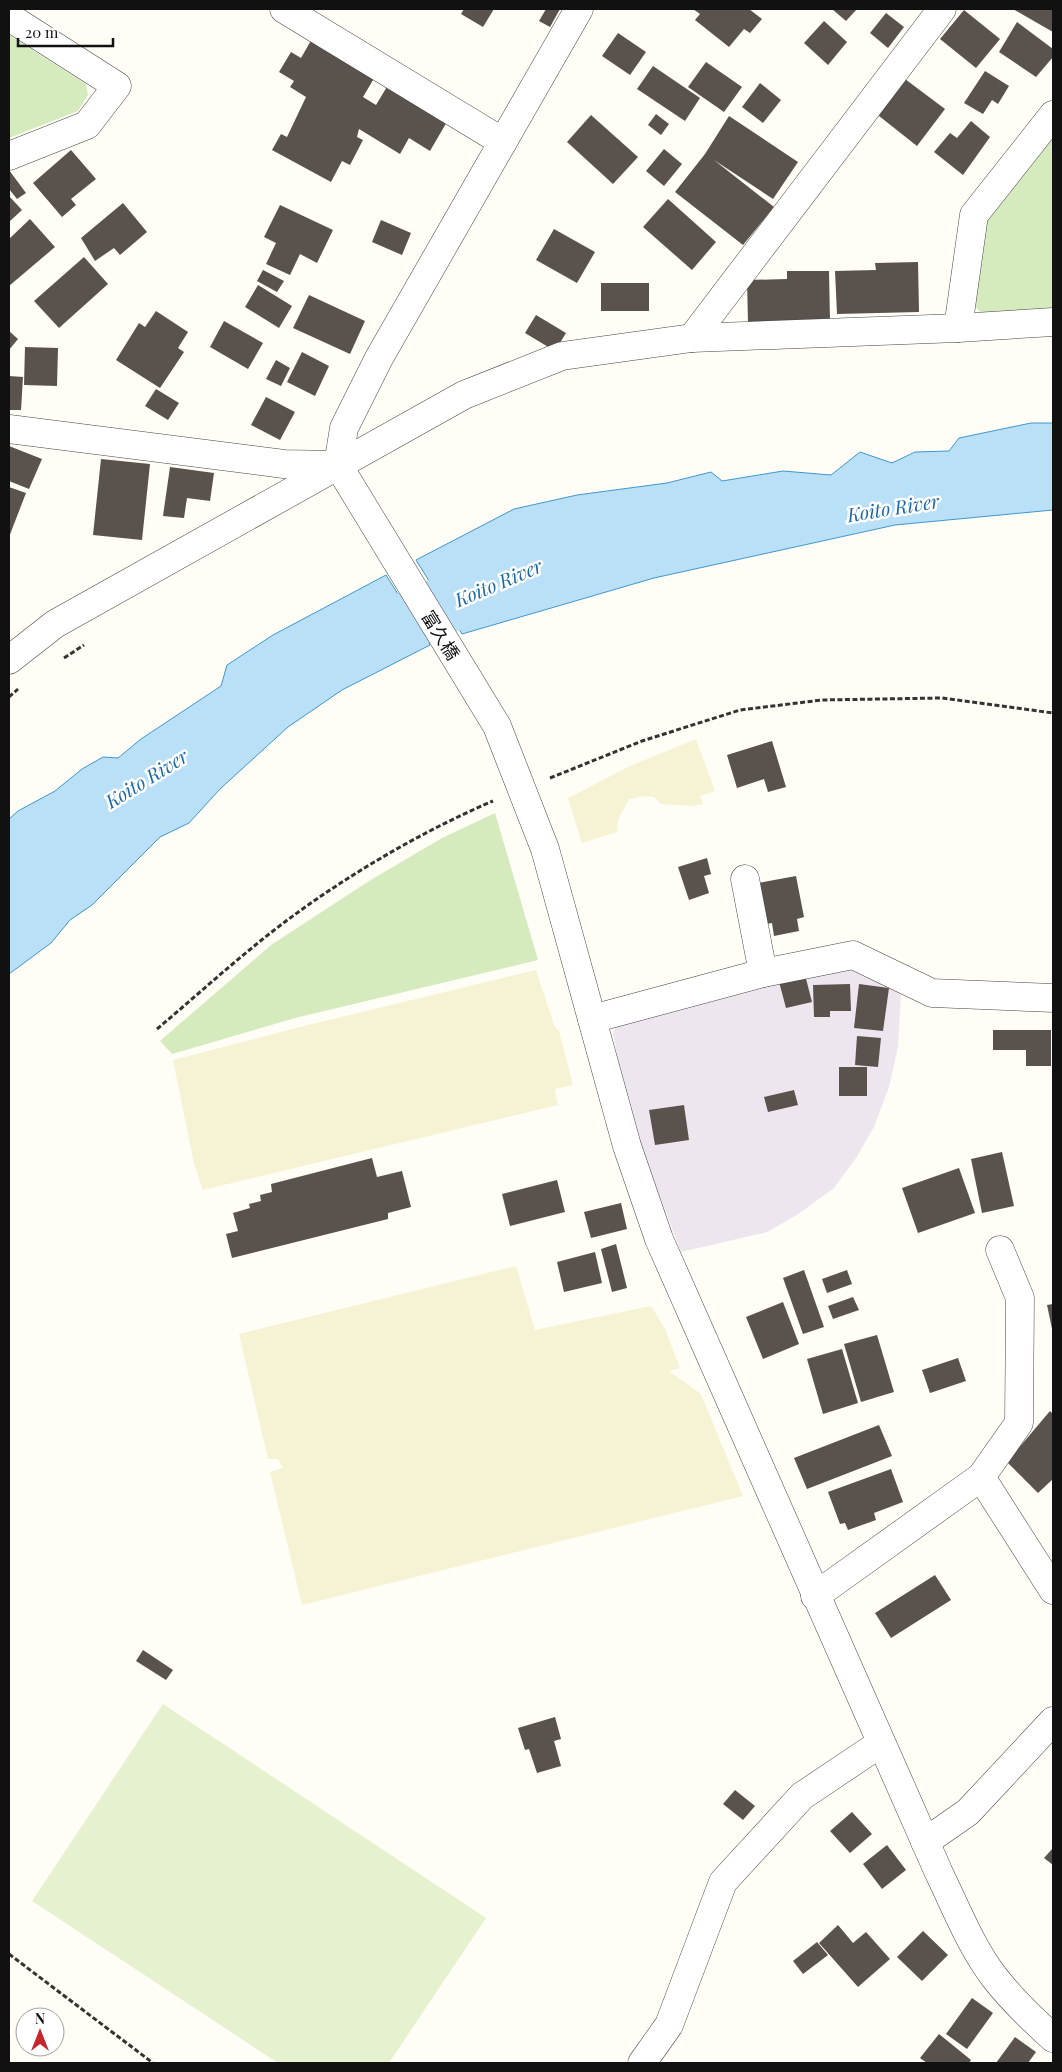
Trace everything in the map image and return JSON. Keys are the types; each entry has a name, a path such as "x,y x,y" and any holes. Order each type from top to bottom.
{"street":[{"path":"284,9 504,142"},
{"path":"338,465 344,428 362,393 580,9"},
{"path":"692,338 942,9"},
{"path":"9,17 117,86 87,125 9,156"},
{"path":"958,328 974,215 1053,115"},
{"path":"9,660 55,624 464,394 562,356 692,338 958,328 1053,322"},
{"path":"9,429 284,464 338,465"},
{"name":"富久橋","path":"338,465 497,726 522,786 545,850 627,1146 659,1238 815,1596 970,1938 994,1977 1026,2014 1053,2038"},
{"path":"745,879 763,973"},
{"path":"591,1012 763,973 853,955 932,993 1053,998"},
{"path":"815,1596 981,1477 1019,1423 1020,1298 1000,1250"},
{"path":"981,1477 1053,1590"},
{"path":"925,1842 968,1812 1053,1722"},
{"path":"642,2063 668,2025 723,1882 802,1796 881,1742"}],"path":[{"path":"156,1029 253,947 338,886 438,827 522,786 642,741 740,710 822,700 942,698 1053,713"},
{"path":"9,1954 153,2063"}],"shaded area":[{"path":"696,739 715,791 700,796 703,804 692,806 661,804 654,797 645,796 629,799 618,820 617,832 582,843 568,798 630,766"},
{"path":"848,969 901,993 898,1047 889,1087 874,1127 856,1158 834,1188 797,1215 767,1232 681,1252 628,1114 613,1033 618,1019 653,1008"},
{"path":"536,970 554,1025 559,1031 573,1085 555,1089 558,1105 203,1190 194,1164 173,1060"},
{"path":"516,1266 535,1330 651,1306 665,1329 680,1368 669,1371 701,1394 743,1496 302,1605 270,1472 283,1468 278,1459 268,1459 239,1334"}],"green space":[{"path":"9,35 86,84 88,95 78,111 9,138"},
{"path":"1053,136 1053,312 984,317 972,302 981,227"},
{"path":"495,813 538,960 295,1018 172,1054 160,1041 271,945 369,881 442,838"},
{"path":"163,1704 486,1918 389,2063 278,2063 32,1901"}],"water":[{"path":"1031,423 1053,423 1053,510 895,525 654,578 462,634 416,560 514,509 577,495 667,483 711,472 722,481 783,471 831,475 860,452 892,463 915,452 949,451 959,438"},
{"path":"386,575 430,645 342,690 288,727 220,789 189,823 160,837 92,905 70,920 51,943 9,974 9,819 18,811 55,791 82,769 103,757 118,758 141,739 221,686 227,665 273,635"}],"building":[{"path":"464,9 494,9 483,27 461,14"},
{"path":"546,9 560,9 550,27 539,21"},
{"path":"693,9 749,9 762,19 750,33 744,29 729,47 695,20 700,14"},
{"path":"832,9 857,9 846,21"},
{"path":"1013,9 1053,9 1053,32"},
{"path":"964,10 1000,39 976,68 940,39"},
{"path":"886,13 904,27 888,48 870,33"},
{"path":"824,21 847,42 828,65 804,43"},
{"path":"1017,22 1053,49 1053,57 1036,77 999,52"},
{"path":"618,33 646,52 630,75 602,56"},
{"path":"313,37 376,75 363,97 376,105 388,85 448,120 430,151 409,138 400,154 359,129 357,137 363,140 350,165 342,161 331,182 272,150 281,134 287,137 306,97 290,87 294,81 279,72 291,52 301,58"},
{"path":"706,62 742,87 724,112 688,87"},
{"path":"653,66 700,98 685,121 637,89"},
{"path":"985,71 1009,86 998,104 992,100 983,114 964,103"},
{"path":"901,76 945,109 917,146 874,112"},
{"path":"760,83 781,100 763,123 742,107"},
{"path":"656,114 669,124 661,135 648,125"},
{"path":"591,115 638,157 613,184 567,142"},
{"path":"729,116 798,162 773,199 714,160 774,207 743,245 675,192 705,154"},
{"path":"971,121 990,137 963,175 934,152 950,133 957,138"},
{"path":"664,149 682,164 664,186 646,171"},
{"path":"71,150 96,179 71,199 76,205 62,217 33,183"},
{"path":"9,170 26,193 17,199 9,189"},
{"path":"9,196 22,210 9,222"},
{"path":"668,199 716,242 692,270 643,227"},
{"path":"123,203 147,232 120,255 114,248 95,261 81,238"},
{"path":"280,205 333,230 317,263 300,254 290,275 266,264 276,243 264,237"},
{"path":"30,219 55,247 9,286 9,239"},
{"path":"381,220 411,233 402,255 372,242"},
{"path":"554,229 595,252 577,283 536,260"},
{"path":"84,257 108,284 59,328 34,301"},
{"path":"918,262 919,312 837,314 835,271 876,270 875,263"},
{"path":"263,270 284,281 277,292 257,281"},
{"path":"787,271 829,271 830,321 748,323 747,280 787,279"},
{"path":"601,283 649,283 649,311 601,311"},
{"path":"258,285 292,306 279,328 245,307"},
{"path":"309,295 365,321 350,354 293,328"},
{"path":"156,311 188,332 178,348 184,352 160,388 116,360 139,323 145,327"},
{"path":"536,315 566,333 555,351 525,333"},
{"path":"224,321 263,343 248,369 210,347"},
{"path":"9,331 18,339 9,350"},
{"path":"25,347 58,348 57,386 24,385"},
{"path":"302,352 329,366 315,396 287,382"},
{"path":"276,360 290,368 281,386 266,379"},
{"path":"9,376 23,377 21,410 9,410"},
{"path":"156,389 179,403 168,420 145,406"},
{"path":"266,397 295,412 280,440 251,425"},
{"path":"9,446 42,459 29,489 9,481"},
{"path":"101,459 150,464 142,540 93,535"},
{"path":"170,467 214,473 210,501 187,498 184,518 163,516"},
{"path":"9,487 26,493 9,537"},
{"path":"772,741 786,787 768,792 764,779 737,788 727,755"},
{"path":"707,858 711,874 704,876 709,893 689,900 678,867"},
{"path":"796,876 804,917 797,919 799,931 774,936 772,923 766,924 758,883"},
{"path":"804,971 812,1002 786,1008 778,978"},
{"path":"850,984 851,1011 830,1011 830,1017 814,1017 813,985"},
{"path":"859,984 889,988 883,1031 854,1028"},
{"path":"993,1030 1051,1030 1051,1066 1026,1066 1026,1050 993,1050"},
{"path":"857,1036 881,1038 878,1067 855,1065"},
{"path":"839,1067 867,1067 867,1096 839,1096"},
{"path":"794,1090 798,1105 768,1112 764,1097"},
{"path":"684,1105 689,1140 655,1145 649,1110"},
{"path":"1002,1152 1014,1206 982,1213 971,1159"},
{"path":"372,1158 377,1177 402,1171 411,1207 388,1213 388,1219 232,1258 226,1234 238,1231 233,1213 250,1208 249,1204 261,1201 260,1195 272,1192 271,1184"},
{"path":"959,1168 975,1213 918,1233 902,1188"},
{"path":"557,1180 565,1212 510,1226 502,1194"},
{"path":"621,1203 627,1229 591,1238 584,1212"},
{"path":"616,1244 627,1288 612,1292 601,1249"},
{"path":"595,1252 602,1283 564,1292 557,1262"},
{"path":"804,1270 824,1327 803,1334 783,1278"},
{"path":"847,1270 852,1284 827,1293 822,1279"},
{"path":"853,1297 859,1310 833,1319 828,1306"},
{"path":"783,1302 799,1344 763,1359 746,1317"},
{"path":"1053,1304 1053,1329 1052,1329 1047,1305"},
{"path":"877,1335 894,1392 861,1402 844,1344"},
{"path":"842,1349 858,1403 823,1414 807,1359"},
{"path":"958,1358 966,1381 930,1393 922,1370"},
{"path":"1050,1411 1053,1414 1053,1479 1038,1493 1007,1462"},
{"path":"879,1425 892,1456 807,1489 794,1458"},
{"path":"891,1469 903,1502 874,1513 876,1520 848,1530 845,1523 840,1524 828,1492"},
{"path":"935,1575 951,1600 891,1638 875,1613"},
{"path":"143,1650 173,1670 166,1680 136,1661"},
{"path":"555,1717 561,1739 554,1741 561,1766 537,1773 529,1749 525,1750 518,1728"},
{"path":"735,1790 755,1806 743,1820 723,1804"},
{"path":"852,1812 872,1834 850,1853 830,1831"},
{"path":"887,1845 906,1870 882,1889 863,1864"},
{"path":"1053,1848 1053,1865 1044,1858"},
{"path":"838,1925 853,1943 866,1932 890,1959 858,1987 819,1943"},
{"path":"923,1931 948,1955 922,1981 897,1957"},
{"path":"817,1942 828,1955 803,1974 793,1961"},
{"path":"972,1998 993,2013 967,2049 946,2034"},
{"path":"939,2034 971,2060 969,2063 927,2063 920,2058"},
{"path":"1015,2037 1036,2052 1028,2063 996,2063"}],"waterway":[{"name":"Koito River","path":"341,654 365,639 517,574"}]}
